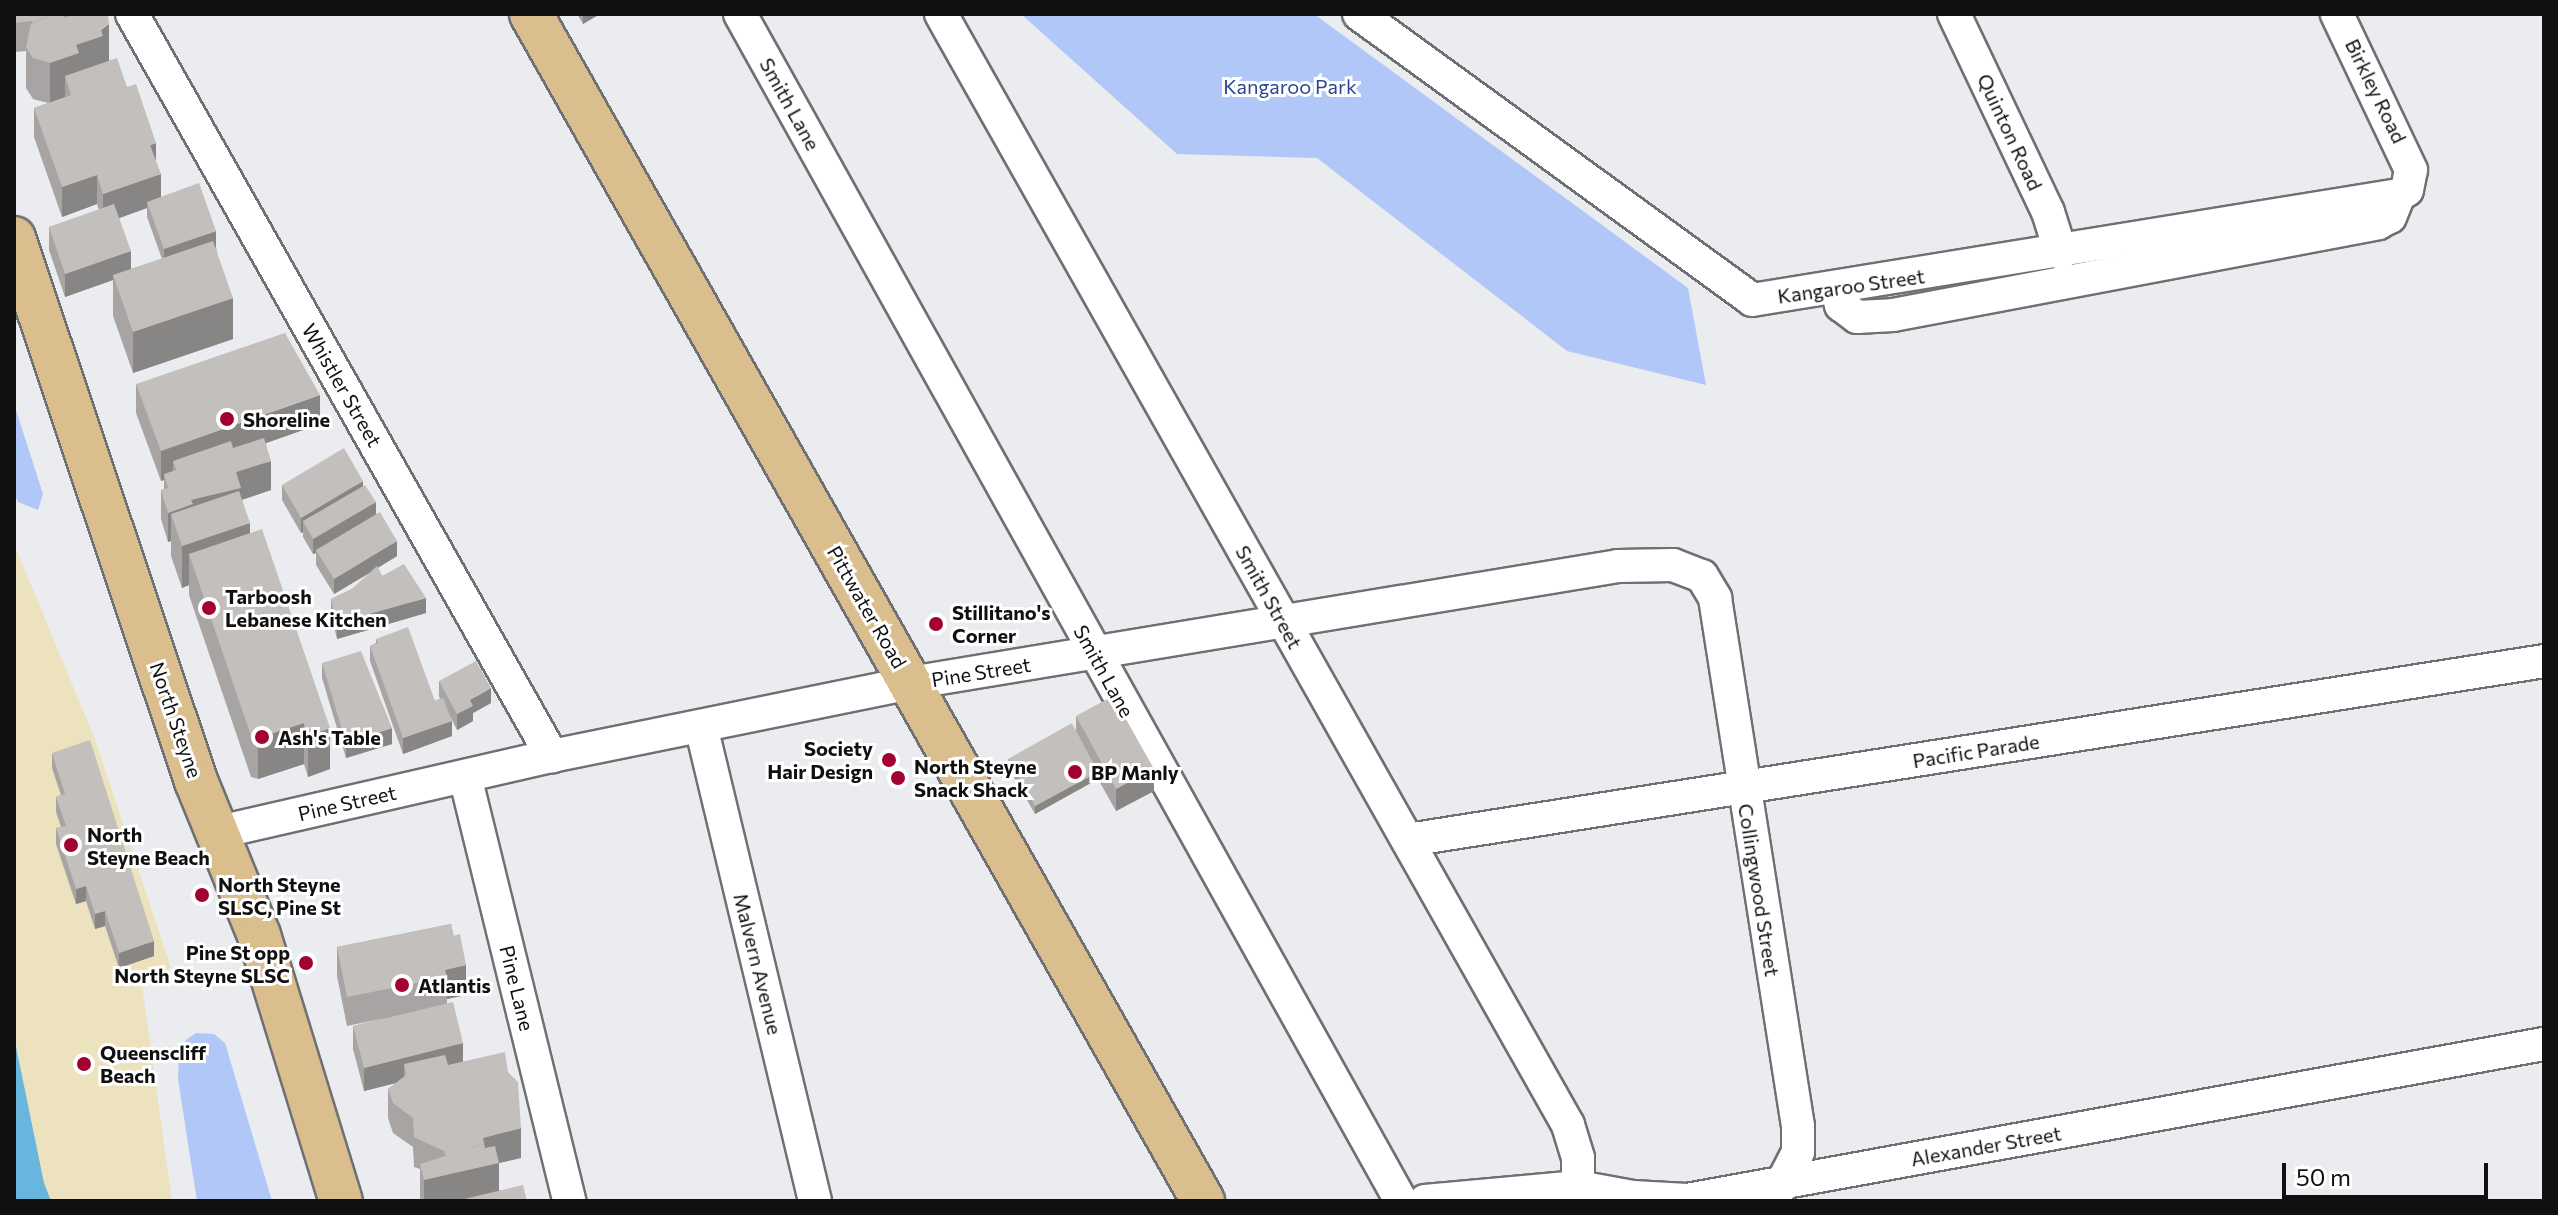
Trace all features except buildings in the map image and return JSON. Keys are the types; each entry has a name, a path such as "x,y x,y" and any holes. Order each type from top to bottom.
{"main road":[{"name":"Pittwater Road","path":"531,14 1203,1201"},
{"name":"North Steyne","path":"14,238 196,781 259,935 341,1201"}],"street":[{"name":"Whistler Street","path":"132,14 552,756"},
{"name":"Smith Lane","path":"740,14 1401,1201"},
{"name":"Smith Street","path":"941,14 1568,1125 1578,1158 1578,1187"},
{"name":"Kangaroo Street","path":"1359,14 1752,300 1837,290 2061,253 2405,183"},
{"name":"Quinton Road","path":"1954,14 2048,212 2061,253"},
{"name":"Birkley Road","path":"2337,14 2405,183"},
{"path":"1837,290 1841,305 1857,317 1893,315 2378,223 2390,217 2405,183"},
{"name":"Pine Street","path":"219,832 552,756 910,683 1096,655 1618,566 1673,565 1702,576"},
{"name":"Collingwood Street","path":"1702,576 1715,598 1742,787 1798,1126 1798,1152 1778,1192"},
{"name":"Pacific Parade","path":"1408,840 2544,661"},
{"name":"Malvern Avenue","path":"701,726 815,1201"},
{"name":"Pine Lane","path":"465,776 569,1201"},
{"name":"Alexander Street","path":"1425,1201 1578,1187 1633,1197 1687,1200 1778,1192 2544,1044"}],"green space":[{"name":"Kangaroo Park","path":"1021,14 1314,14 1688,288 1706,385 1567,351 1317,158 1177,154"},
{"path":"14,404 43,494 38,510 18,502 14,492"},
{"path":"196,1033 214,1034 225,1043 272,1201 197,1201 178,1079 179,1057 186,1040"}],"sand":[{"path":"14,544 96,742 171,968 141,978 172,1201 14,1201"}],"shaded area":[{"path":"14,1037 44,1183 51,1201 14,1201"}],"place":[{"name":"Shoreline","path":"227,419"},
{"name":"Tarboosh Lebanese Kitchen","path":"209,608"},
{"name":"Stillitano's Corner","path":"936,624"},
{"name":"Ash's Table","path":"262,737"},
{"name":"Society Hair Design","path":"889,760"},
{"name":"BP Manly","path":"1075,772"},
{"name":"North Steyne Snack Shack","path":"898,778"},
{"name":"North Steyne Beach","path":"71,845"},
{"name":"North Steyne SLSC, Pine St","path":"202,895"},
{"name":"Pine St opp North Steyne SLSC","path":"306,963"},
{"name":"Atlantis","path":"402,985"},
{"name":"Queenscliff Beach","path":"84,1064"}]}
